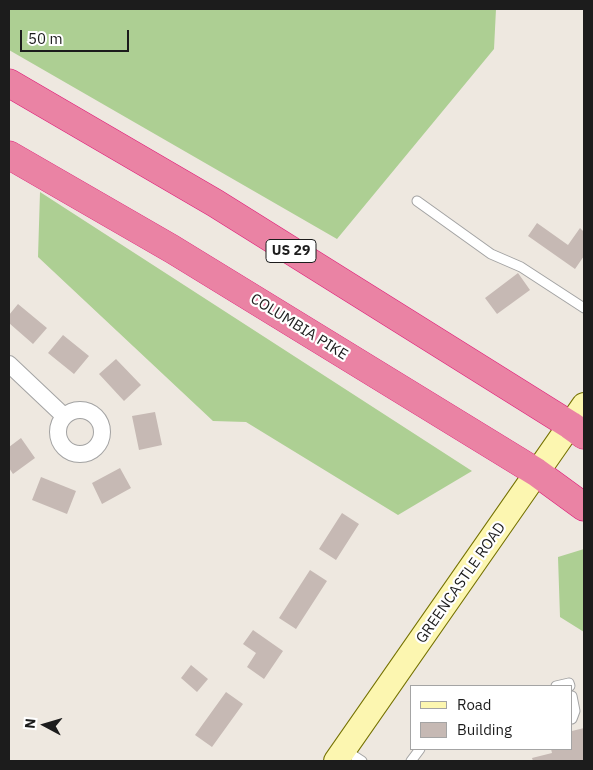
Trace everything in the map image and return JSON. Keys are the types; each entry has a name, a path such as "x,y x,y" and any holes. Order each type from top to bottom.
{"highway":[{"name":"US 29","path":"9,83 215,203 580,421"},
{"name":"COLUMBIA PIKE","path":"9,155 172,249 536,472 584,507"}],"street":[{"path":"9,364 64,416"},
{"name":"GREENCASTLE ROAD","path":"348,757 536,472 580,421"}],"lane":[{"path":"417,201 491,254 521,267 584,308"},
{"path":"573,701 575,711 573,716"},
{"path":"410,761 419,750"}],"green space":[{"path":"9,9 496,9 494,49 337,239 9,50"},
{"path":"40,192 472,471 398,515 246,422 213,421 38,257"},
{"path":"584,549 584,632 560,617 558,557"}],"building":[{"path":"537,223 568,245 580,228 584,232 584,256 575,269 528,236"},
{"path":"518,273 530,290 497,314 485,298"},
{"path":"18,304 47,328 33,344 9,323 9,315"},
{"path":"63,335 89,356 74,374 48,353"},
{"path":"116,359 141,385 124,401 99,374"},
{"path":"155,412 162,445 139,450 132,416"},
{"path":"21,438 35,458 13,474 9,468 9,447"},
{"path":"120,468 131,488 102,504 92,483"},
{"path":"41,477 76,491 67,514 32,500"},
{"path":"342,513 359,524 336,560 319,549"},
{"path":"310,570 327,581 296,629 279,618"},
{"path":"253,630 283,651 264,679 247,667 256,653 243,644"},
{"path":"191,665 208,679 197,692 181,678"},
{"path":"226,692 243,704 212,747 195,735"},
{"path":"584,728 584,761 533,761 532,758 552,753 551,750 573,750 573,731"}]}
